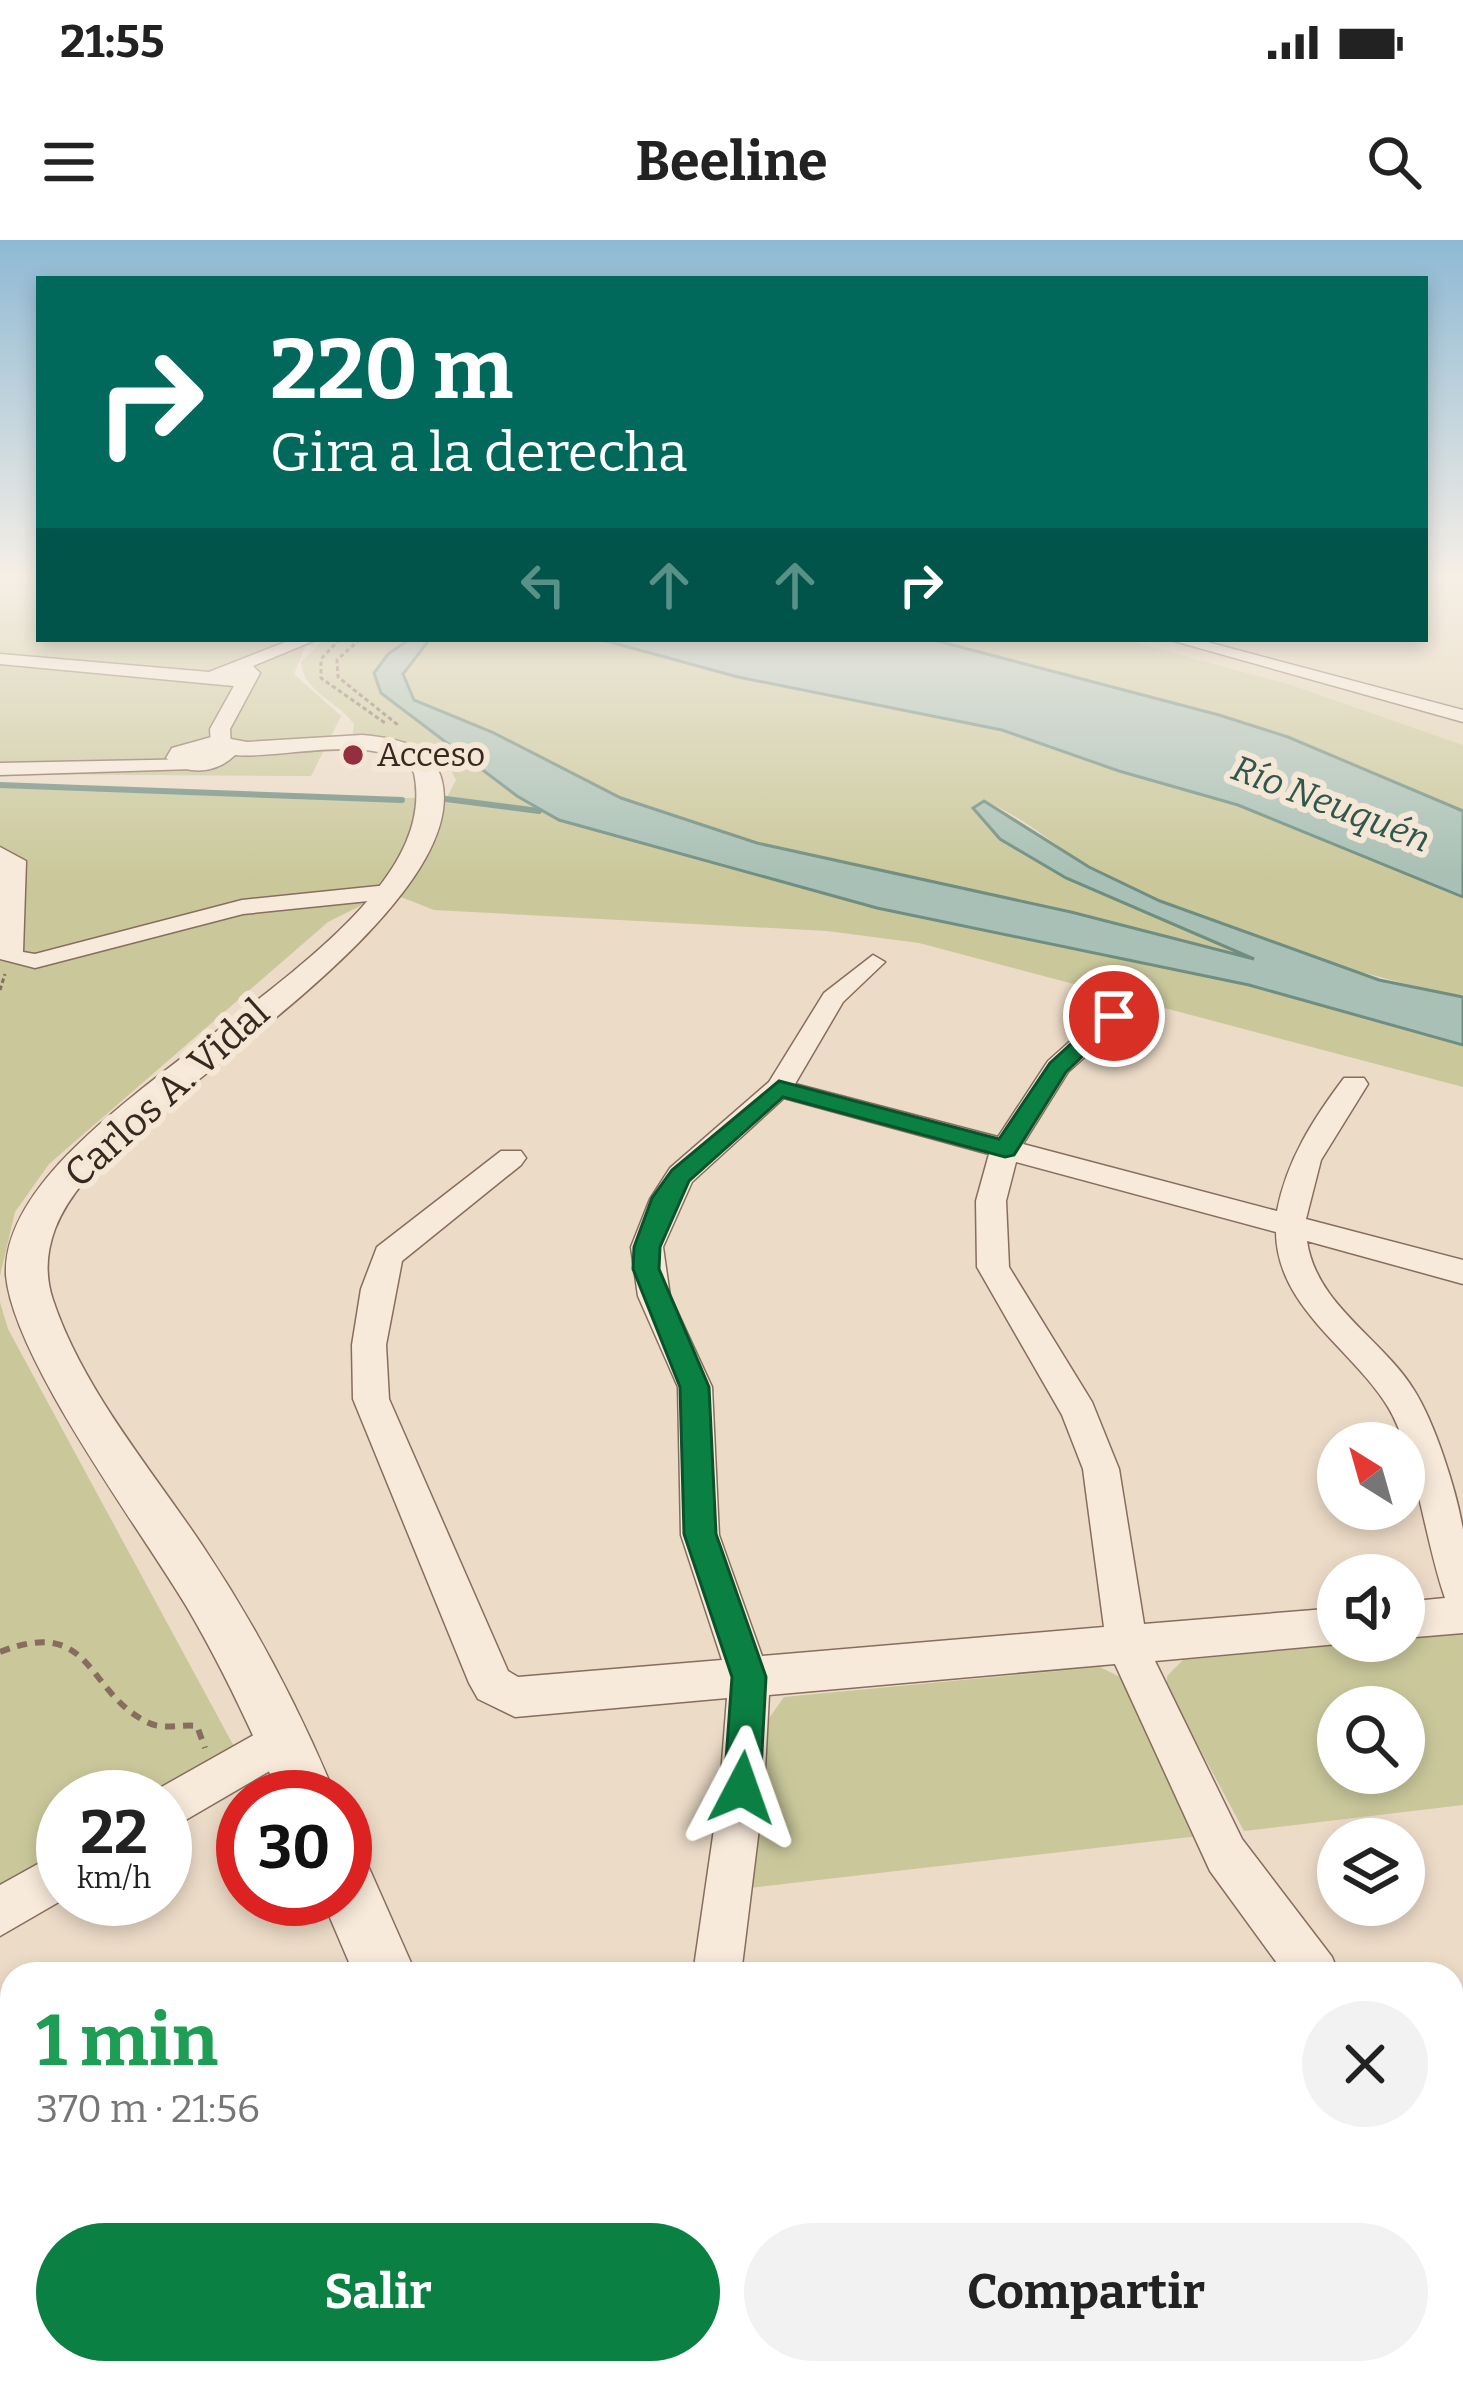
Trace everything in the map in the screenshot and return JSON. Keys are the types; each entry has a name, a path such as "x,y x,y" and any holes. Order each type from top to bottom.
{"street":[{"path":"203,752 230,676"},
{"path":"1314,676 1463,716"},
{"path":"0,769 108,764 203,752 370,745 411,754 430,772 428,800"},
{"path":"203,752 375,761 412,774 428,800"},
{"name":"Carlos A. Vidal","path":"296,1770 206,1593 42,1328 28,1293 27,1258 45,1211 78,1166 388,892 415,856 428,800"},
{"path":"0,854 15,861 10,957 35,961 242,907 388,892"},
{"path":"719,1962 742,1788 749,1677 700,1534 695,1387 646,1269 655,1219 681,1175 779,1088 832,998 873,962"},
{"path":"1114,1016 1058,1067 1005,1149 992,1201 993,1268 1079,1412 1101,1469 1126,1645 1226,1855 1306,1962"},
{"path":"1354,1084 1318,1129 1288,1225 1304,1284 1398,1390 1410,1414 1463,1595"},
{"path":"779,1088 1463,1272"},
{"path":"512,1158 388,1255 380,1274 367,1370 371,1399 493,1685 515,1697 1317,1628"},
{"path":"1425,1618 1463,1615"},
{"path":"231,1770 282,1740"},
{"path":"0,1912 36,1890"},
{"path":"365,1926 381,1962"}],"path":[{"path":"322,676 396,731 411,754"},
{"path":"338,676 403,728"},
{"path":"0,1652 22,1640 55,1641 87,1658 146,1723 165,1728 186,1722 197,1726 216,1775"}],"shaded area":[{"path":"0,676 296,676 341,716 311,776 0,774"},
{"path":"305,676 384,676 381,693 517,796 559,820 877,908 1249,985 1463,1045 1463,1087 919,943 827,931 434,910 388,892 328,922 49,1164 15,1212 0,1276 0,785 446,799 456,780 447,762 406,745 352,740 354,724"},
{"path":"404,676 734,676 1002,730 1119,771 1238,805 1463,897 1463,997 1370,975 1190,913 1103,874 984,801 973,808 1000,839 1066,878 1253,960 1071,912 757,843 621,798 492,732 414,700"},
{"path":"1071,676 1259,676 1288,684 1463,745 1463,811 1288,737"},
{"path":"1259,676 1463,676 1463,745"},
{"path":"0,1302 8,1329 243,1763 216,1770 216,1775 192,1785 192,1770 36,1770 36,1890 0,1912"},
{"path":"1463,1633 1463,1805 1317,1818 1317,1822 1244,1831 1167,1688 1167,1676 1183,1660 1317,1647 1317,1662 1425,1662 1425,1637"},
{"path":"1100,1667 1122,1678 1199,1836 749,1888 767,1721 784,1697"}],"water":[{"path":"375,676 404,676 414,700 492,732 621,798 757,843 1071,912 1254,959 1066,878 1000,839 973,808 984,801 1089,867 1160,901 1379,980 1463,997 1463,1045 1249,985 877,908 559,820 517,796 381,693"},
{"name":"Río Neuquén","path":"734,676 1071,676 1219,715 1288,737 1463,811 1463,897 1238,805 1119,771 1002,730"}],"waterway":[{"path":"0,785 402,800"},
{"path":"446,799 539,811"}],"place":[{"name":"Acceso","path":"353,755"}],"route":[{"path":"742,1788 749,1677 707,1566 700,1534 695,1387 646,1269 647,1247 664,1198 681,1175 779,1088 1005,1149 1058,1067 1114,1016"}]}
